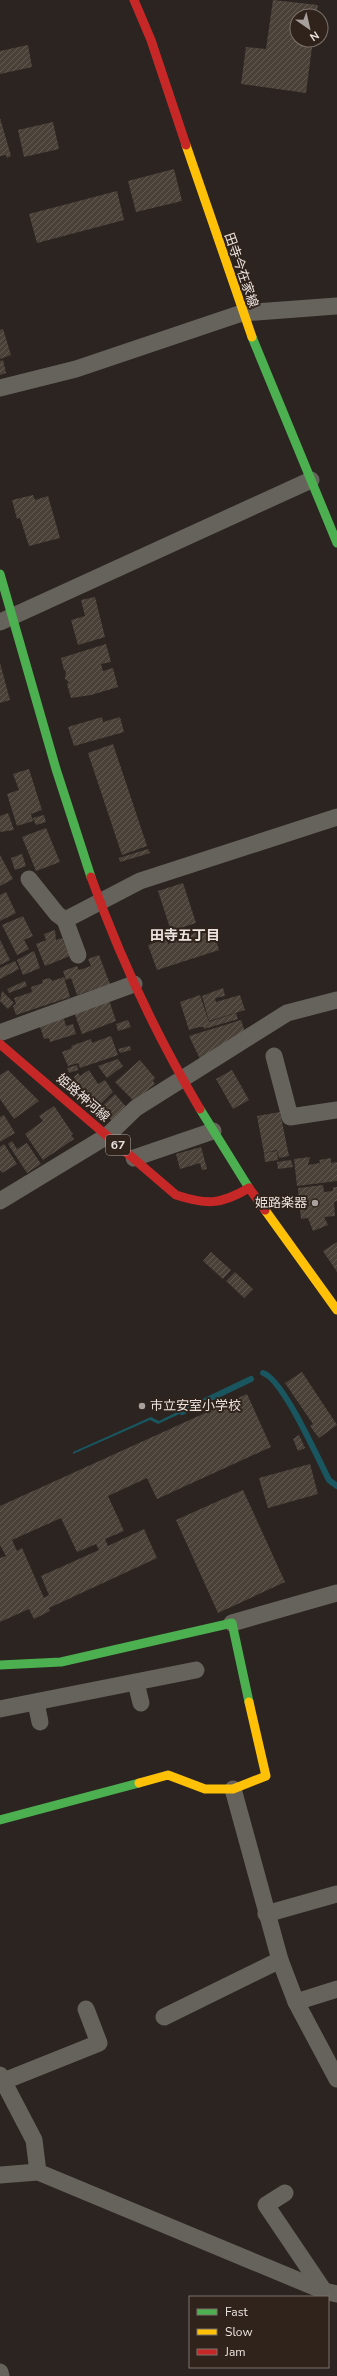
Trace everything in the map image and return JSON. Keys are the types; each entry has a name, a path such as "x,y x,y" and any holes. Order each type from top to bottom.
{"street":[{"name":"田寺今在家線","path":"134,0 151,40 242,313 337,543"},
{"path":"0,388 76,369 242,313 337,306"},
{"path":"6,619 311,480"},
{"path":"0,574 6,619 76,834 100,901 134,984 182,1079 213,1131 249,1188 337,1310"},
{"path":"65,920 140,882 337,817"},
{"path":"29,878 57,914 65,920 78,955"},
{"path":"15,1056 1,1035 134,984"},
{"path":"0,1201 107,1136 136,1108 287,1013 337,1000"},
{"name":"姫路神河線","path":"15,1056 176,1194 190,1200 210,1204 226,1202 249,1188"},
{"path":"274,1056 290,1117 337,1110"},
{"path":"134,1158 213,1131"},
{"path":"0,1665 61,1662 232,1623 337,1593"},
{"path":"0,1820 168,1775 206,1789 233,1789 266,1776 232,1623"},
{"path":"0,1709 196,1670"},
{"path":"136,1683 140,1703"},
{"path":"36,1703 40,1722"},
{"path":"233,1789 266,1914 280,1960 296,2002 337,2079"},
{"path":"266,1914 337,1894"},
{"path":"164,2017 280,1960"},
{"path":"296,2002 337,1989"},
{"path":"38,2172 34,2140 2,2078 99,2043 86,2009"},
{"path":"0,2175 38,2172 330,2293"},
{"path":"285,2194 266,2205 330,2293"},
{"path":"0,2372 1,2376"}],"water":[{"path":"187,1407 188,1410 158,1424 150,1420 73,1454 73,1452 151,1417 159,1421"}],"building":[{"path":"273,0 318,5 317,8 289,8 289,48 312,48 306,93 241,84 246,47 266,49"},
{"path":"28,45 32,67 0,74 0,51"},
{"path":"0,118 11,156 7,158 6,155 0,156"},
{"path":"53,122 59,149 24,157 18,130"},
{"path":"174,169 182,201 136,212 128,181"},
{"path":"117,191 124,220 37,243 29,214"},
{"path":"3,329 11,355 0,359 0,330"},
{"path":"3,360 6,373 0,375 0,361"},
{"path":"33,495 35,500 48,496 60,538 29,546 20,518 17,519 12,500"},
{"path":"95,597 105,637 78,645 71,620 85,616 81,600"},
{"path":"106,644 111,662 101,664 103,671 113,668 118,687 91,695 71,698 67,684 69,682 65,679 66,671 64,670 61,658"},
{"path":"0,663 10,700 0,703"},
{"path":"102,717 103,722 120,717 124,732 74,746 68,727"},
{"path":"113,744 147,846 122,855 88,753"},
{"path":"29,769 42,810 31,814 33,821 17,826 7,794 19,790 13,774"},
{"path":"8,813 14,830 0,832 0,816"},
{"path":"44,815 46,822 36,825 33,818"},
{"path":"46,828 60,862 36,871 22,837"},
{"path":"148,849 150,853 120,862 119,858"},
{"path":"22,854 26,866 15,870 11,858"},
{"path":"0,855 13,879 0,886"},
{"path":"183,883 196,923 171,931 158,891"},
{"path":"6,892 16,913 0,921 0,895"},
{"path":"23,916 33,936 24,940 29,949 17,955 2,925"},
{"path":"213,929 219,950 157,970 148,945 167,939 168,944 200,931 201,933"},
{"path":"55,930 56,940 62,938 70,956 45,966 36,944 46,940 44,934"},
{"path":"0,940 10,960 0,965"},
{"path":"34,951 40,968 23,975 17,960"},
{"path":"99,955 110,984 77,995 71,978 66,980 63,971 77,966 79,970 91,966 88,959"},
{"path":"15,961 19,969 0,979 0,968"},
{"path":"64,977 70,997 16,1015 13,1006 16,1004 14,998 32,992 31,987 43,983 42,980 50,978 52,981"},
{"path":"25,981 27,986 9,993 7,989"},
{"path":"223,988 225,996 215,998 216,1002 240,995 245,1010 209,1021 202,996"},
{"path":"2,991 14,1003 8,1009 0,1001"},
{"path":"200,995 209,1022 236,1013 238,1019 204,1029 204,1027 199,1027 189,1030 180,1002"},
{"path":"109,1000 116,1021 82,1034 74,1012"},
{"path":"63,1016 66,1026 73,1024 76,1034 50,1042 49,1038 44,1039 39,1023"},
{"path":"128,1020 131,1027 118,1031 116,1024"},
{"path":"241,1020 246,1035 201,1061 189,1036"},
{"path":"111,1036 118,1055 80,1068 78,1063 68,1066 62,1052 72,1048 71,1046 91,1039 92,1043"},
{"path":"130,1046 131,1050 120,1053 118,1049"},
{"path":"118,1059 123,1066 107,1078 98,1066"},
{"path":"140,1060 155,1078 153,1081 155,1084 134,1101 115,1082"},
{"path":"77,1065 78,1070 69,1073 67,1068"},
{"path":"8,1070 39,1101 14,1119 0,1099 0,1075"},
{"path":"89,1070 98,1084 105,1080 113,1092 96,1109 88,1103 74,1077 78,1073 80,1076"},
{"path":"232,1070 249,1100 233,1109 216,1079"},
{"path":"115,1094 127,1108 112,1121 100,1108"},
{"path":"54,1106 73,1134 71,1135 74,1139 43,1160 25,1134 43,1121 39,1116"},
{"path":"280,1112 289,1156 279,1158 277,1150 264,1153 257,1116"},
{"path":"4,1115 15,1133 0,1142 0,1117"},
{"path":"12,1141 17,1149 27,1143 41,1164 27,1173 8,1144"},
{"path":"4,1144 17,1164 2,1173 0,1170 0,1147"},
{"path":"201,1147 207,1169 202,1170 200,1163 180,1169 176,1154"},
{"path":"277,1151 278,1160 265,1162 264,1153"},
{"path":"310,1157 308,1165 320,1163 319,1160 331,1158 331,1163 337,1162 337,1181 297,1186 294,1159"},
{"path":"291,1160 293,1167 278,1169 277,1162"},
{"path":"323,1185 324,1192 333,1191 333,1187 337,1187 337,1201 334,1202 335,1216 324,1217 328,1225 313,1231 308,1218 301,1219 298,1188"},
{"path":"337,1242 337,1272 323,1251"},
{"path":"211,1252 231,1270 223,1279 203,1261"},
{"path":"235,1272 253,1289 244,1298 226,1281"},
{"path":"302,1372 337,1425 319,1438 310,1426 313,1424 285,1383"},
{"path":"247,1394 271,1447 157,1499 147,1478 108,1496 124,1531 105,1539 108,1546 144,1529 157,1558 49,1608 50,1611 34,1619 29,1609 0,1622 0,1558 6,1556 0,1545 0,1506","holes":["61,1518 77,1552 96,1544 99,1550 41,1576 49,1595 44,1598 22,1548 17,1551 12,1540"]},
{"path":"299,1435 305,1448 298,1451 293,1439"},
{"path":"310,1464 318,1494 268,1508 259,1478"},
{"path":"243,1490 285,1582 218,1613 176,1520"}],"waterway":[{"path":"263,1373 271,1378 290,1404 309,1438 329,1480 337,1486"},
{"path":"182,1412 251,1379"}],"traffic: fast":[{"path":"252,337 337,543"},
{"path":"0,574 56,769 91,877"},
{"path":"200,1109 249,1188"},
{"path":"0,1665 61,1662 232,1623 249,1702"},
{"path":"0,1820 139,1783"}],"traffic: slow":[{"path":"186,145 252,337"},
{"path":"265,1210 337,1310"},
{"path":"139,1783 168,1775 205,1789 233,1789 266,1776 249,1702"}],"traffic: jam":[{"path":"134,0 151,40 186,145"},
{"path":"91,877 114,937 140,996 168,1053 200,1109"},
{"path":"0,1044 176,1195 196,1201 213,1202 230,1198 249,1188 265,1210"}],"place":[{"name":"姫路楽器","path":"315,1203"},
{"name":"市立安室小学校","path":"142,1406"}],"district":[{"name":"田寺五丁目","path":"185,935"}]}
